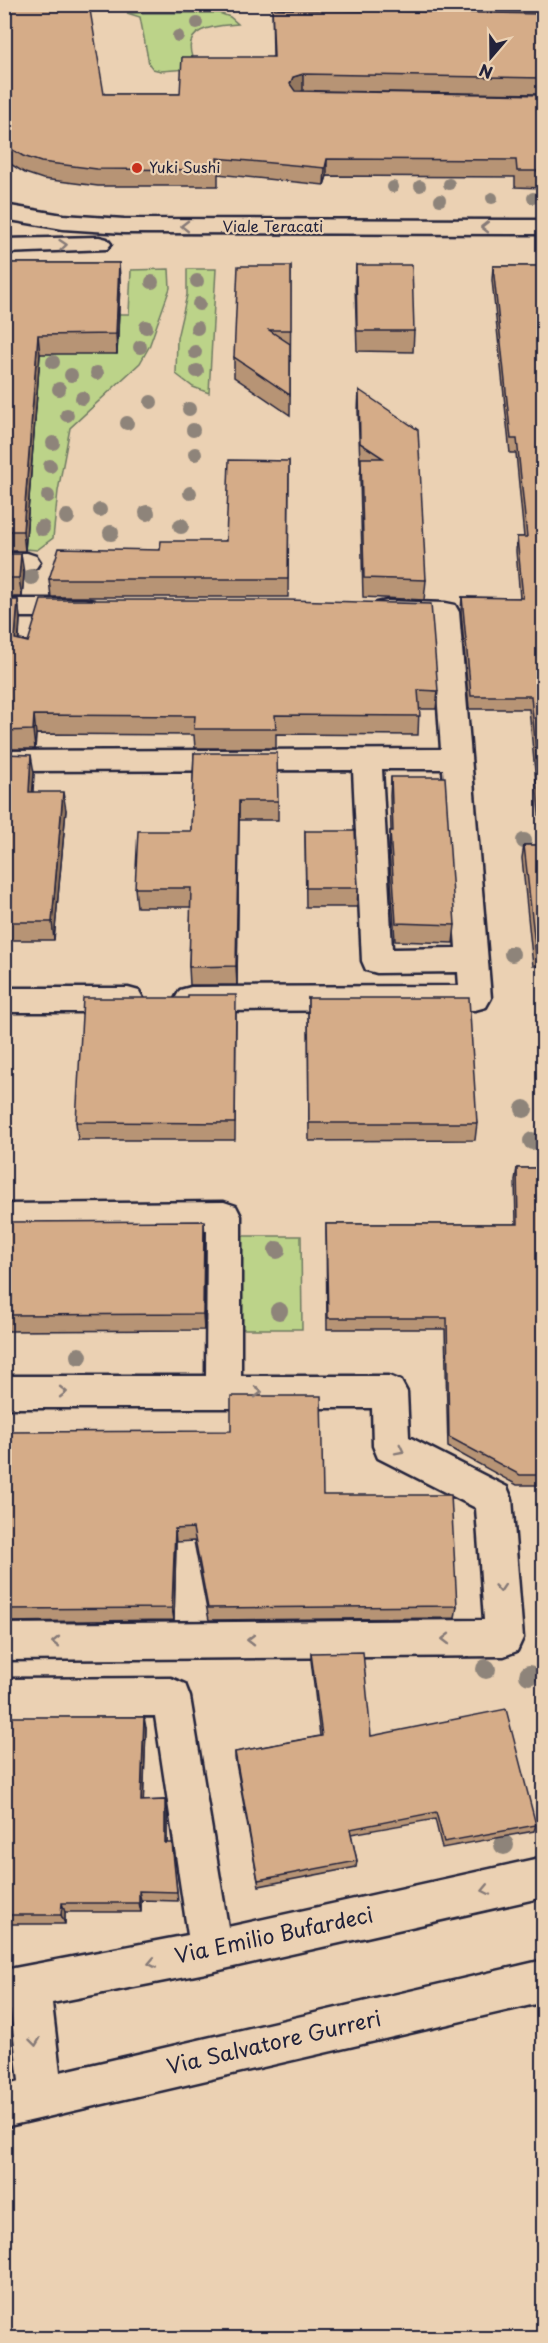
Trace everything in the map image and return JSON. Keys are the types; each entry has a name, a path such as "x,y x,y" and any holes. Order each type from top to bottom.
{"street":[{"name":"Viale Teracati","path":"4,213 72,224 213,227 543,226"},
{"name":"Viale Teracati","path":"4,246 74,244 543,246"},
{"path":"4,608 110,608"},
{"path":"4,1000 475,998 445,612 366,609"},
{"path":"368,759 379,998"},
{"path":"4,760 457,759"},
{"path":"377,960 472,960"},
{"path":"4,1218 224,1216 222,1392"},
{"path":"4,1392 389,1392 391,1446 494,1499 504,1638 4,1642"},
{"path":"4,1698 171,1697 210,1951"},
{"name":"Via Emilio Bufardeci","path":"17,1989 210,1951 543,1877"},
{"name":"Via Salvatore Gurreri","path":"23,2101 543,1981"},
{"path":"17,1989 23,2101"}],"green space":[{"path":"127,13 219,13 230,17 238,24 212,27 197,33 192,39 190,47 192,57 215,67 161,71 153,69 149,64 140,17"},
{"path":"169,269 170,288 149,347 140,363 70,428 58,491 53,538 37,550 25,549 41,338 117,354 119,314 129,314 131,270"},
{"path":"187,269 216,269 209,393 193,387 176,374 177,338 187,295"},
{"path":"241,1236 301,1236 302,1329 240,1329"}],"building":[{"path":"4,4 89,4 104,94 180,94 182,57 274,57 272,5 275,9 543,14 543,78 303,74 293,77 290,84 295,91 543,95 543,171 517,171 516,160 327,159 325,168 217,158 218,170 97,169 41,162 23,156 4,145"},
{"path":"4,263 119,263 116,334 38,335 23,531 4,531"},
{"path":"356,265 412,265 414,331 357,331"},
{"path":"238,266 291,266 291,330 269,330 290,344 290,395 234,357"},
{"path":"493,266 543,266 543,829 531,696 471,696 462,597 523,598 517,537 527,537 517,439 511,439"},
{"path":"359,390 418,430 426,580 364,578 361,458 383,458 360,443"},
{"path":"229,460 289,461 288,579 49,579 59,548 160,550 161,541 226,541"},
{"path":"4,554 21,554 19,578 4,578"},
{"path":"4,600 18,600 15,639 28,642 41,600 288,600 431,604 438,691 418,690 420,716 275,715 276,729 194,729 195,716 34,715 33,730 4,731"},
{"path":"194,753 277,753 278,801 239,801 236,966 189,967 191,888 135,888 138,831 191,831"},
{"path":"4,754 31,755 29,792 63,792 52,922 4,922"},
{"path":"391,777 445,777 455,925 396,923 390,831 393,831"},
{"path":"305,831 355,831 358,888 306,888"},
{"path":"524,845 543,845 543,954 536,954"},
{"path":"188,995 236,995 235,1123 76,1122 83,998 188,998"},
{"path":"308,998 469,998 477,1123 309,1123"},
{"path":"517,1168 543,1168 543,1475 520,1475 449,1437 447,1318 328,1318 326,1224 518,1224"},
{"path":"204,1221 203,1314 4,1315 4,1222"},
{"path":"231,1396 321,1396 323,1495 451,1495 457,1606 208,1608 193,1528 175,1529 172,1608 4,1609 4,1432 231,1431"},
{"path":"363,1652 371,1736 506,1709 536,1825 444,1842 436,1812 350,1829 357,1861 258,1880 235,1752 322,1736 311,1653"},
{"path":"4,1717 144,1717 141,1801 165,1800 165,1843 172,1843 177,1892 139,1891 139,1903 62,1903 61,1915 4,1915"}],"place":[{"name":"Yuki Sushi","path":"137,168"}]}
